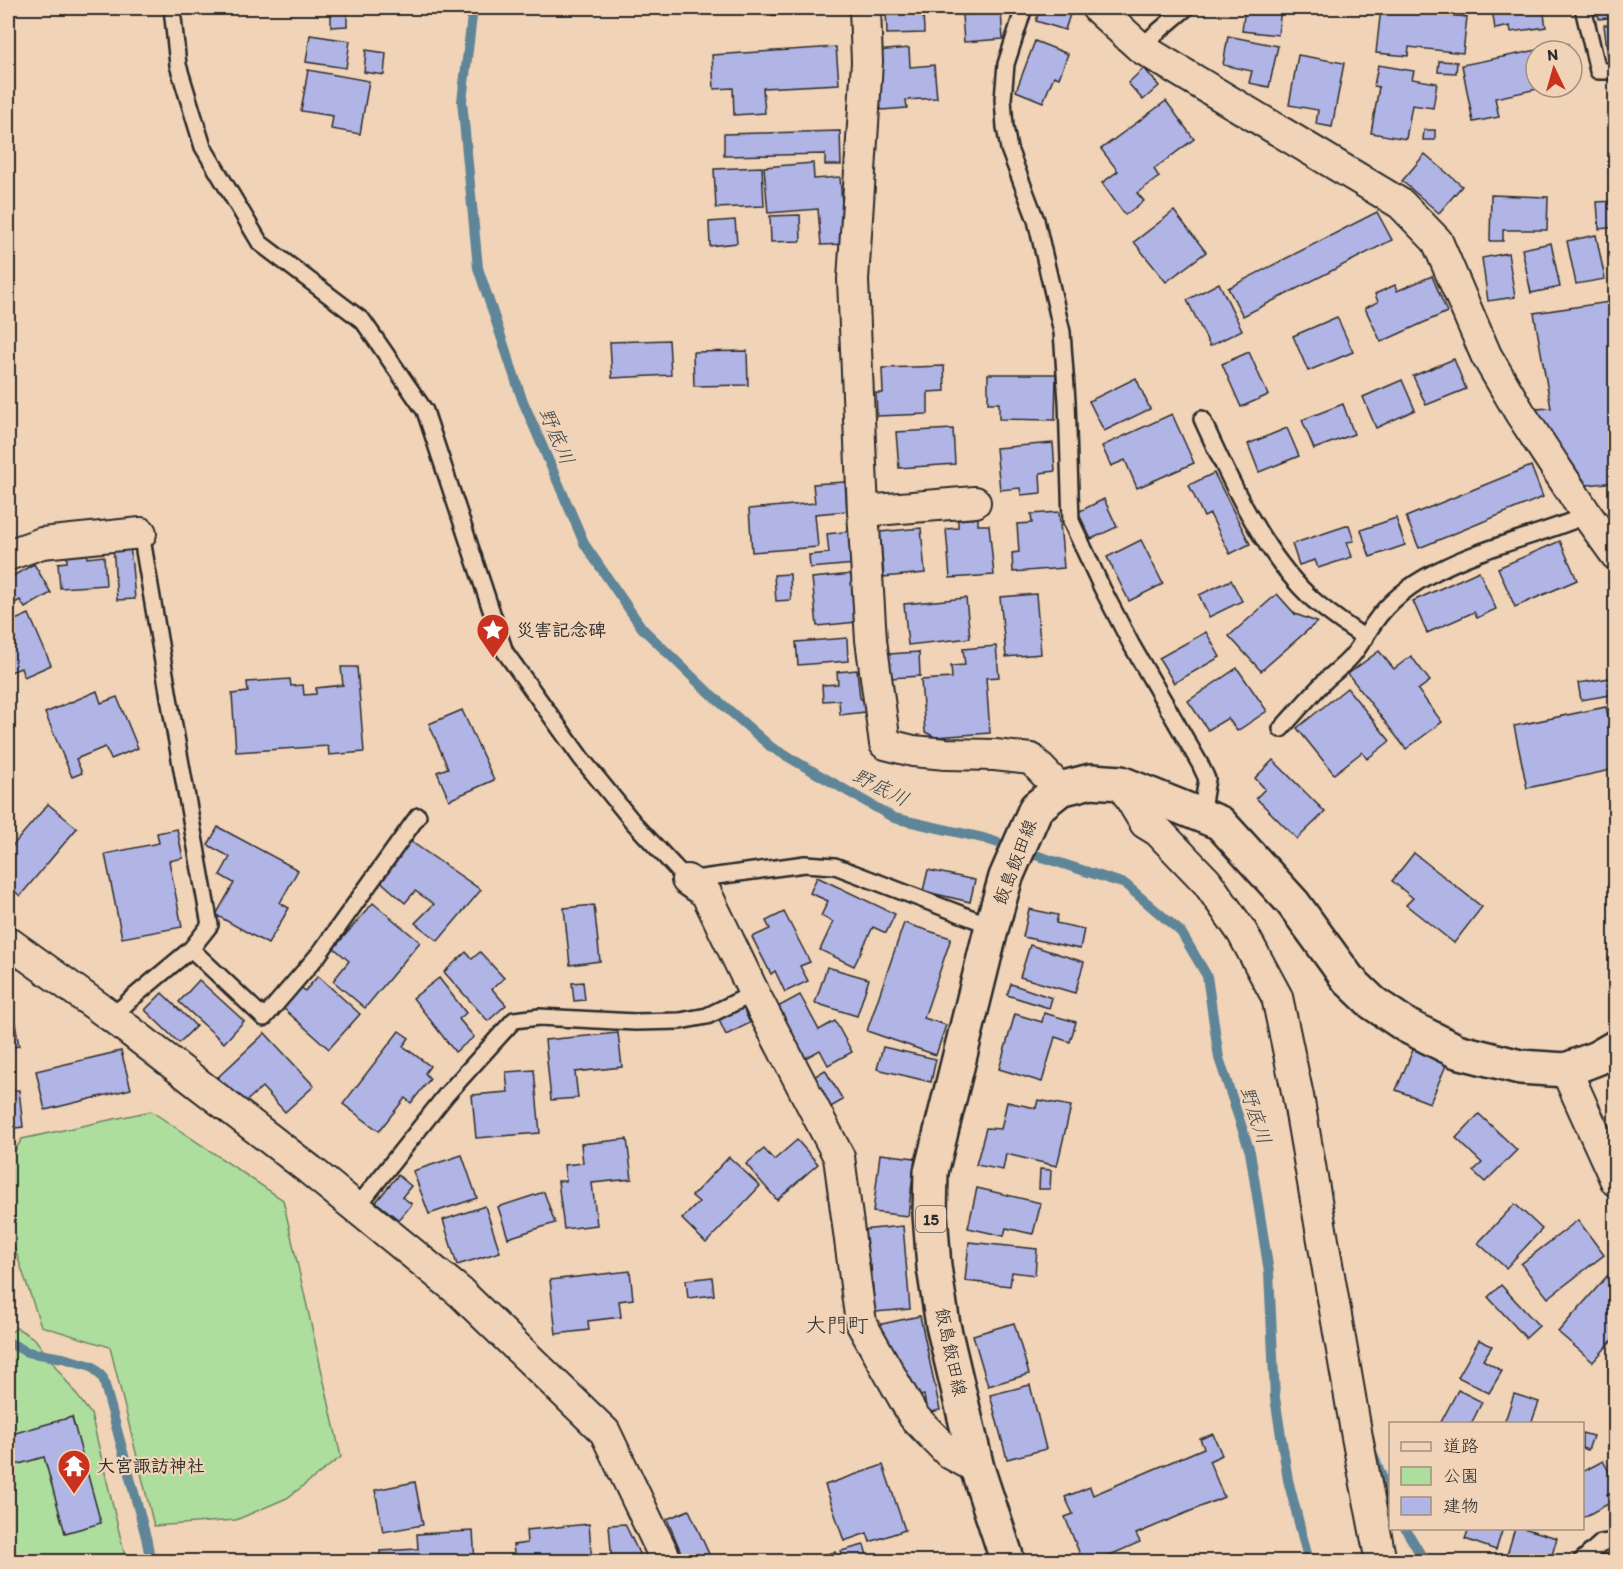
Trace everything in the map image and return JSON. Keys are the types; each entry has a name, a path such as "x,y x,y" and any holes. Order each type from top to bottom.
{"main road":[{"path":"1048,798 1091,781 1121,783 1220,823 1293,903 1348,979 1373,1002 1407,1026 1457,1051 1520,1067 1566,1070 1597,1058 1616,1047"},
{"name":"飯島飯田線","path":"1008,1562 977,1468 943,1325 934,1267 930,1214 931,1172 1006,877 1048,798"}],"street":[{"path":"865,8 867,62 854,280 863,511 871,640 885,744 946,754 1031,759 1048,798"},
{"path":"1097,8 1141,48 1401,204 1437,241 1486,355 1520,413 1616,555"},
{"path":"863,511 975,502"},
{"path":"8,555 42,543 141,533"},
{"path":"1121,783 1145,823 1158,831 1207,882 1242,932 1277,997 1299,1096 1355,1425 1381,1562"},
{"path":"687,880 706,893 757,999 839,1157 861,1323 914,1417 949,1453 977,1468"},
{"path":"8,942 112,1017 357,1207 459,1292 605,1432 667,1562"},
{"path":"1566,1070 1616,1181"}],"lane":[{"path":"172,8 178,65 203,147 260,243 363,321 424,411 505,652 581,758 633,822 687,880 805,864 835,866 992,926"},
{"path":"1024,8 1006,64 1004,118 1009,149 1036,220 1062,332 1071,521 1131,644 1207,779 1201,815"},
{"path":"1141,48 1186,8"},
{"path":"1583,8 1598,72 1616,70"},
{"path":"1202,419 1242,503 1276,558 1309,596 1365,638"},
{"path":"1281,729 1321,685 1350,658 1374,622 1406,591 1435,572 1488,549 1587,515"},
{"path":"112,1017 191,949 210,926 141,533"},
{"path":"191,949 264,1018 319,954 418,816"},
{"path":"357,1207 446,1095 514,1020 540,1017 634,1022 680,1021 707,1016 742,999"},
{"path":"1580,1562 1601,1543 1616,1541"}],"green space":[{"path":"151,1111 283,1200 341,1457 287,1498 236,1520 154,1526 110,1347 41,1326 8,1229 8,1161 22,1139"},
{"path":"17,1328 35,1339 91,1414 126,1561 8,1562 8,1334"}],"building":[{"path":"331,8 347,8 347,26 331,27"},
{"path":"758,8 779,8 775,16"},
{"path":"886,8 923,8 924,33 887,34"},
{"path":"1040,8 1062,8 1071,11 1065,30 1036,21"},
{"path":"1245,8 1281,8 1278,35 1242,31"},
{"path":"1381,8 1467,17 1463,53 1409,47 1408,56 1376,53"},
{"path":"1492,8 1543,8 1546,27 1511,32 1510,26 1495,29"},
{"path":"1597,8 1616,8 1616,17 1599,19"},
{"path":"1001,12 1003,39 964,42 962,15"},
{"path":"1616,23 1616,56 1608,57 1604,25"},
{"path":"310,35 350,41 346,68 306,62"},
{"path":"1228,36 1278,46 1269,87 1249,83 1252,71 1223,65"},
{"path":"1035,41 1068,54 1059,78 1054,76 1043,102 1016,91"},
{"path":"836,47 839,84 763,88 765,113 734,115 733,88 714,89 712,55"},
{"path":"909,48 910,67 934,65 937,98 906,100 907,108 881,110 876,51"},
{"path":"366,50 386,53 384,75 364,72"},
{"path":"1524,53 1524,92 1495,98 1499,117 1473,122 1462,65"},
{"path":"1298,55 1344,63 1332,127 1316,124 1318,110 1289,105"},
{"path":"1439,61 1457,62 1456,73 1438,72"},
{"path":"1378,65 1414,71 1412,79 1437,83 1433,108 1412,105 1406,139 1371,133 1379,87 1374,86"},
{"path":"1144,68 1159,86 1143,100 1128,83"},
{"path":"308,70 369,81 360,134 331,129 333,116 301,111"},
{"path":"1166,101 1194,139 1154,169 1159,177 1137,193 1144,201 1125,215 1102,183 1118,171 1101,149"},
{"path":"1424,130 1435,130 1435,140 1423,140"},
{"path":"840,131 841,165 825,165 825,154 724,156 724,134"},
{"path":"1425,154 1462,186 1439,213 1402,181"},
{"path":"813,163 814,179 840,177 845,244 821,245 818,209 768,213 764,167"},
{"path":"762,167 764,206 716,208 714,169"},
{"path":"1491,195 1548,197 1547,230 1503,230 1503,241 1490,241"},
{"path":"1616,201 1616,227 1599,229 1597,202"},
{"path":"1174,211 1206,252 1166,282 1134,242"},
{"path":"1377,212 1392,240 1243,316 1228,288"},
{"path":"800,215 801,241 771,242 770,216"},
{"path":"735,220 737,243 710,246 709,222"},
{"path":"1596,235 1605,279 1576,284 1567,241"},
{"path":"1551,243 1560,287 1531,293 1522,249"},
{"path":"1508,253 1515,297 1488,301 1482,258"},
{"path":"1432,276 1447,312 1381,342 1365,308 1378,302 1375,294 1395,285 1397,291"},
{"path":"1219,283 1242,330 1210,346 1187,300"},
{"path":"1616,301 1616,482 1587,485 1535,409 1551,408 1534,313"},
{"path":"1337,317 1353,352 1308,371 1293,336"},
{"path":"669,340 671,375 612,378 610,342"},
{"path":"747,351 748,385 694,386 693,352"},
{"path":"1249,352 1268,395 1241,407 1222,364"},
{"path":"1454,359 1466,389 1426,405 1413,376"},
{"path":"944,366 945,391 928,392 928,414 877,416 876,393 883,393 882,368"},
{"path":"988,374 1056,374 1055,420 999,419 999,403 988,403"},
{"path":"1136,378 1150,409 1104,431 1089,401"},
{"path":"1402,380 1415,410 1376,428 1363,397"},
{"path":"1343,404 1354,434 1314,449 1302,420"},
{"path":"1172,414 1194,463 1137,488 1125,460 1111,466 1102,446"},
{"path":"1287,428 1299,456 1259,472 1248,444"},
{"path":"953,429 955,464 899,468 896,432"},
{"path":"1053,443 1055,471 1040,473 1041,493 1021,495 1020,488 1000,490 996,448"},
{"path":"1531,466 1543,497 1419,548 1406,517"},
{"path":"1214,473 1250,544 1230,554 1210,514 1204,517 1189,485"},
{"path":"845,482 847,511 815,514 818,547 752,552 749,509 815,503 813,484"},
{"path":"1104,499 1117,527 1091,539 1078,512"},
{"path":"1059,512 1064,568 1013,572 1012,553 1019,552 1017,524 1032,523 1031,514"},
{"path":"978,518 978,525 989,525 994,575 950,578 946,529 958,528 958,520"},
{"path":"1396,518 1405,545 1370,557 1361,530"},
{"path":"1349,525 1354,541 1347,542 1352,557 1318,568 1315,560 1299,565 1292,544"},
{"path":"921,528 925,573 884,577 880,532"},
{"path":"852,531 855,564 810,568 809,555 829,553 827,534"},
{"path":"1141,540 1163,584 1129,601 1107,557"},
{"path":"1560,541 1577,580 1515,607 1498,568"},
{"path":"130,544 135,599 117,600 113,546"},
{"path":"87,553 87,558 104,556 106,585 60,588 58,563 67,562 67,555"},
{"path":"34,564 51,593 25,608 20,600 8,607 8,570 13,576"},
{"path":"1479,571 1496,609 1477,618 1474,612 1427,633 1413,601"},
{"path":"790,574 791,600 776,601 774,575"},
{"path":"852,574 857,622 817,626 812,578"},
{"path":"1231,580 1242,601 1209,617 1199,595"},
{"path":"1036,594 1041,654 1006,657 1000,597"},
{"path":"1277,594 1295,614 1317,622 1261,671 1229,636"},
{"path":"966,598 970,638 908,645 904,604"},
{"path":"29,614 51,665 24,677 21,668 8,673 8,623"},
{"path":"1206,632 1220,657 1174,683 1159,658"},
{"path":"847,638 848,661 798,665 796,642"},
{"path":"996,646 999,677 986,678 990,733 935,737 925,732 921,680 952,678 951,666 965,665 963,649"},
{"path":"1379,651 1394,669 1411,656 1430,681 1418,690 1442,722 1406,749 1348,674"},
{"path":"919,652 920,676 891,678 889,654"},
{"path":"341,667 357,667 364,752 329,755 328,746 236,752 232,694 248,692 247,682 290,679 291,686 303,685 304,695 316,694 316,688 343,685"},
{"path":"1237,668 1267,711 1237,731 1228,718 1208,730 1188,701"},
{"path":"857,670 860,698 864,701 865,712 840,715 839,700 823,701 822,685 838,684 837,672"},
{"path":"1616,677 1616,694 1581,700 1578,683"},
{"path":"1347,688 1390,741 1367,759 1362,752 1334,774 1297,728"},
{"path":"97,691 101,703 117,697 138,748 111,759 105,747 76,759 82,773 72,777 45,713"},
{"path":"1606,707 1616,752 1616,769 1527,788 1514,726"},
{"path":"462,710 494,780 449,800 437,772 448,768 429,724"},
{"path":"1273,760 1325,812 1297,839 1256,798 1265,789 1255,778"},
{"path":"48,804 77,828 20,896 8,885 8,851"},
{"path":"218,827 298,870 280,903 289,908 268,944 216,915 234,883 220,875 230,857 208,845"},
{"path":"177,829 183,858 169,861 182,927 122,938 105,854 159,843 157,833"},
{"path":"410,841 481,890 438,941 415,923 434,904 415,891 405,903 377,878"},
{"path":"1414,853 1482,907 1454,943 1406,905 1413,898 1392,881"},
{"path":"928,870 975,880 970,902 923,891"},
{"path":"817,877 895,914 886,933 873,927 854,966 820,950 833,922 821,916 828,901 810,893"},
{"path":"373,903 420,942 365,1008 333,981 349,961 334,948"},
{"path":"594,905 600,961 570,965 564,908"},
{"path":"1029,909 1058,915 1056,923 1084,929 1080,949 1023,937"},
{"path":"784,912 810,962 800,966 808,981 785,992 775,971 771,974 752,937 770,929 766,921"},
{"path":"904,923 951,938 924,1018 946,1025 936,1055 867,1031"},
{"path":"1030,945 1084,962 1075,993 1020,977"},
{"path":"466,952 472,959 480,952 504,978 492,989 506,1005 488,1021 444,972"},
{"path":"827,967 869,979 857,1016 815,1003"},
{"path":"318,976 360,1014 329,1049 283,1008 301,987 305,991"},
{"path":"439,978 466,1013 459,1019 474,1037 455,1052 413,998"},
{"path":"199,980 244,1021 224,1043 179,1002"},
{"path":"583,982 585,1000 574,1001 572,983"},
{"path":"1011,984 1052,998 1049,1008 1007,995"},
{"path":"162,993 196,1026 179,1043 145,1010"},
{"path":"800,995 819,1030 835,1021 852,1052 828,1065 820,1050 802,1060 774,1009"},
{"path":"12,1007 19,1046 8,1048 8,1008"},
{"path":"743,1008 750,1023 726,1035 719,1020"},
{"path":"1044,1013 1076,1022 1070,1042 1055,1037 1042,1082 999,1069 1015,1014 1042,1022"},
{"path":"399,1031 409,1038 403,1046 430,1066 425,1073 430,1079 411,1103 405,1098 379,1131 343,1104"},
{"path":"265,1033 314,1086 285,1112 262,1087 241,1106 216,1079"},
{"path":"618,1033 622,1067 575,1072 578,1098 551,1100 545,1040"},
{"path":"1416,1043 1437,1052 1435,1058 1447,1063 1430,1103 1396,1090"},
{"path":"883,1047 936,1059 931,1082 877,1069"},
{"path":"121,1051 131,1089 45,1110 36,1071"},
{"path":"534,1070 540,1133 476,1138 472,1095 508,1092 506,1072"},
{"path":"825,1070 843,1100 829,1108 812,1078"},
{"path":"19,1090 23,1127 8,1129 8,1091"},
{"path":"1038,1100 1071,1106 1057,1166 1006,1154 1003,1170 976,1165 986,1128 1001,1129 1007,1102 1036,1108"},
{"path":"1479,1114 1517,1150 1485,1182 1473,1171 1482,1163 1456,1138"},
{"path":"627,1139 632,1179 592,1183 597,1225 564,1229 558,1181 566,1181 564,1165 583,1163 581,1144"},
{"path":"797,1140 818,1164 777,1200 746,1164 764,1149 774,1160"},
{"path":"880,1154 915,1158 908,1216 873,1212"},
{"path":"462,1155 477,1198 429,1214 413,1171"},
{"path":"729,1157 760,1186 706,1243 682,1219 699,1202 692,1196"},
{"path":"1040,1169 1051,1170 1050,1189 1039,1189"},
{"path":"398,1175 411,1186 402,1197 412,1204 399,1220 376,1202"},
{"path":"977,1188 1041,1203 1033,1234 1006,1228 1004,1236 968,1228"},
{"path":"544,1192 555,1223 508,1238 498,1207"},
{"path":"1515,1204 1542,1229 1506,1268 1478,1243"},
{"path":"485,1206 500,1252 457,1265 443,1220"},
{"path":"1578,1220 1604,1255 1548,1298 1521,1264"},
{"path":"903,1226 910,1309 875,1312 871,1265 864,1265 861,1230"},
{"path":"969,1242 1037,1249 1035,1275 1012,1272 1010,1286 965,1281"},
{"path":"1616,1266 1616,1287 1610,1293 1616,1298 1616,1336 1593,1362 1558,1332"},
{"path":"630,1271 633,1299 619,1301 621,1317 588,1321 589,1330 556,1334 550,1280"},
{"path":"712,1277 714,1295 688,1298 686,1280"},
{"path":"1501,1285 1539,1326 1526,1338 1488,1297"},
{"path":"920,1316 940,1410 927,1413 924,1395 913,1397 877,1325"},
{"path":"1014,1323 1029,1374 988,1386 973,1335"},
{"path":"1479,1340 1492,1346 1483,1360 1502,1371 1489,1393 1458,1377"},
{"path":"1030,1385 1046,1449 1007,1459 990,1395"},
{"path":"1458,1390 1482,1402 1472,1422 1441,1422"},
{"path":"1514,1394 1539,1402 1532,1422 1505,1422"},
{"name":"大宮諏訪神社","path":"72,1417 101,1523 65,1533 44,1457 12,1466 8,1450 8,1435"},
{"path":"1213,1434 1222,1455 1209,1461 1224,1497 1136,1534 1140,1542 1094,1562 1083,1562 1065,1517 1073,1514 1065,1497 1090,1487 1093,1495 1204,1448 1200,1439"},
{"path":"1584,1434 1593,1436 1588,1450 1584,1449"},
{"path":"1603,1461 1616,1484 1616,1490 1607,1494 1612,1502 1584,1517 1584,1471"},
{"path":"883,1465 905,1530 870,1542 867,1533 844,1541 825,1485"},
{"path":"415,1482 423,1525 383,1532 375,1490"},
{"path":"689,1510 709,1554 693,1562 685,1562 667,1519"},
{"path":"589,1524 592,1562 515,1562 513,1545 527,1543 526,1530"},
{"path":"625,1524 643,1562 612,1562 609,1525"},
{"path":"1468,1530 1502,1530 1496,1550 1465,1539"},
{"path":"1514,1530 1530,1530 1557,1538 1550,1562 1529,1562 1507,1555"},
{"path":"473,1531 475,1562 380,1562 380,1551 418,1549 417,1534"},
{"path":"864,1545 869,1562 844,1562 841,1551"},
{"path":"835,1552 837,1562 795,1562"},
{"path":"1602,1553 1616,1559 1616,1562 1598,1562"},
{"path":"1446,1554 1468,1560 1467,1562 1444,1562"}],"waterway":[{"name":"野底川","path":"473,8 462,101 478,268 522,399 585,545 642,628 706,690 771,747 894,818 983,838 1125,884 1181,932 1207,976 1219,1058 1250,1152 1269,1272 1275,1398 1288,1480 1309,1562"},
{"path":"8,1342 27,1352 92,1366 103,1378 151,1562"},
{"path":"1373,1454 1389,1494"},
{"path":"1406,1530 1425,1562"}],"place":[{"name":"災害記念碑","path":"493,659"},
{"name":"大宮諏訪神社","path":"74,1495"}],"district":[{"name":"大門町","path":"837,1324"}]}
